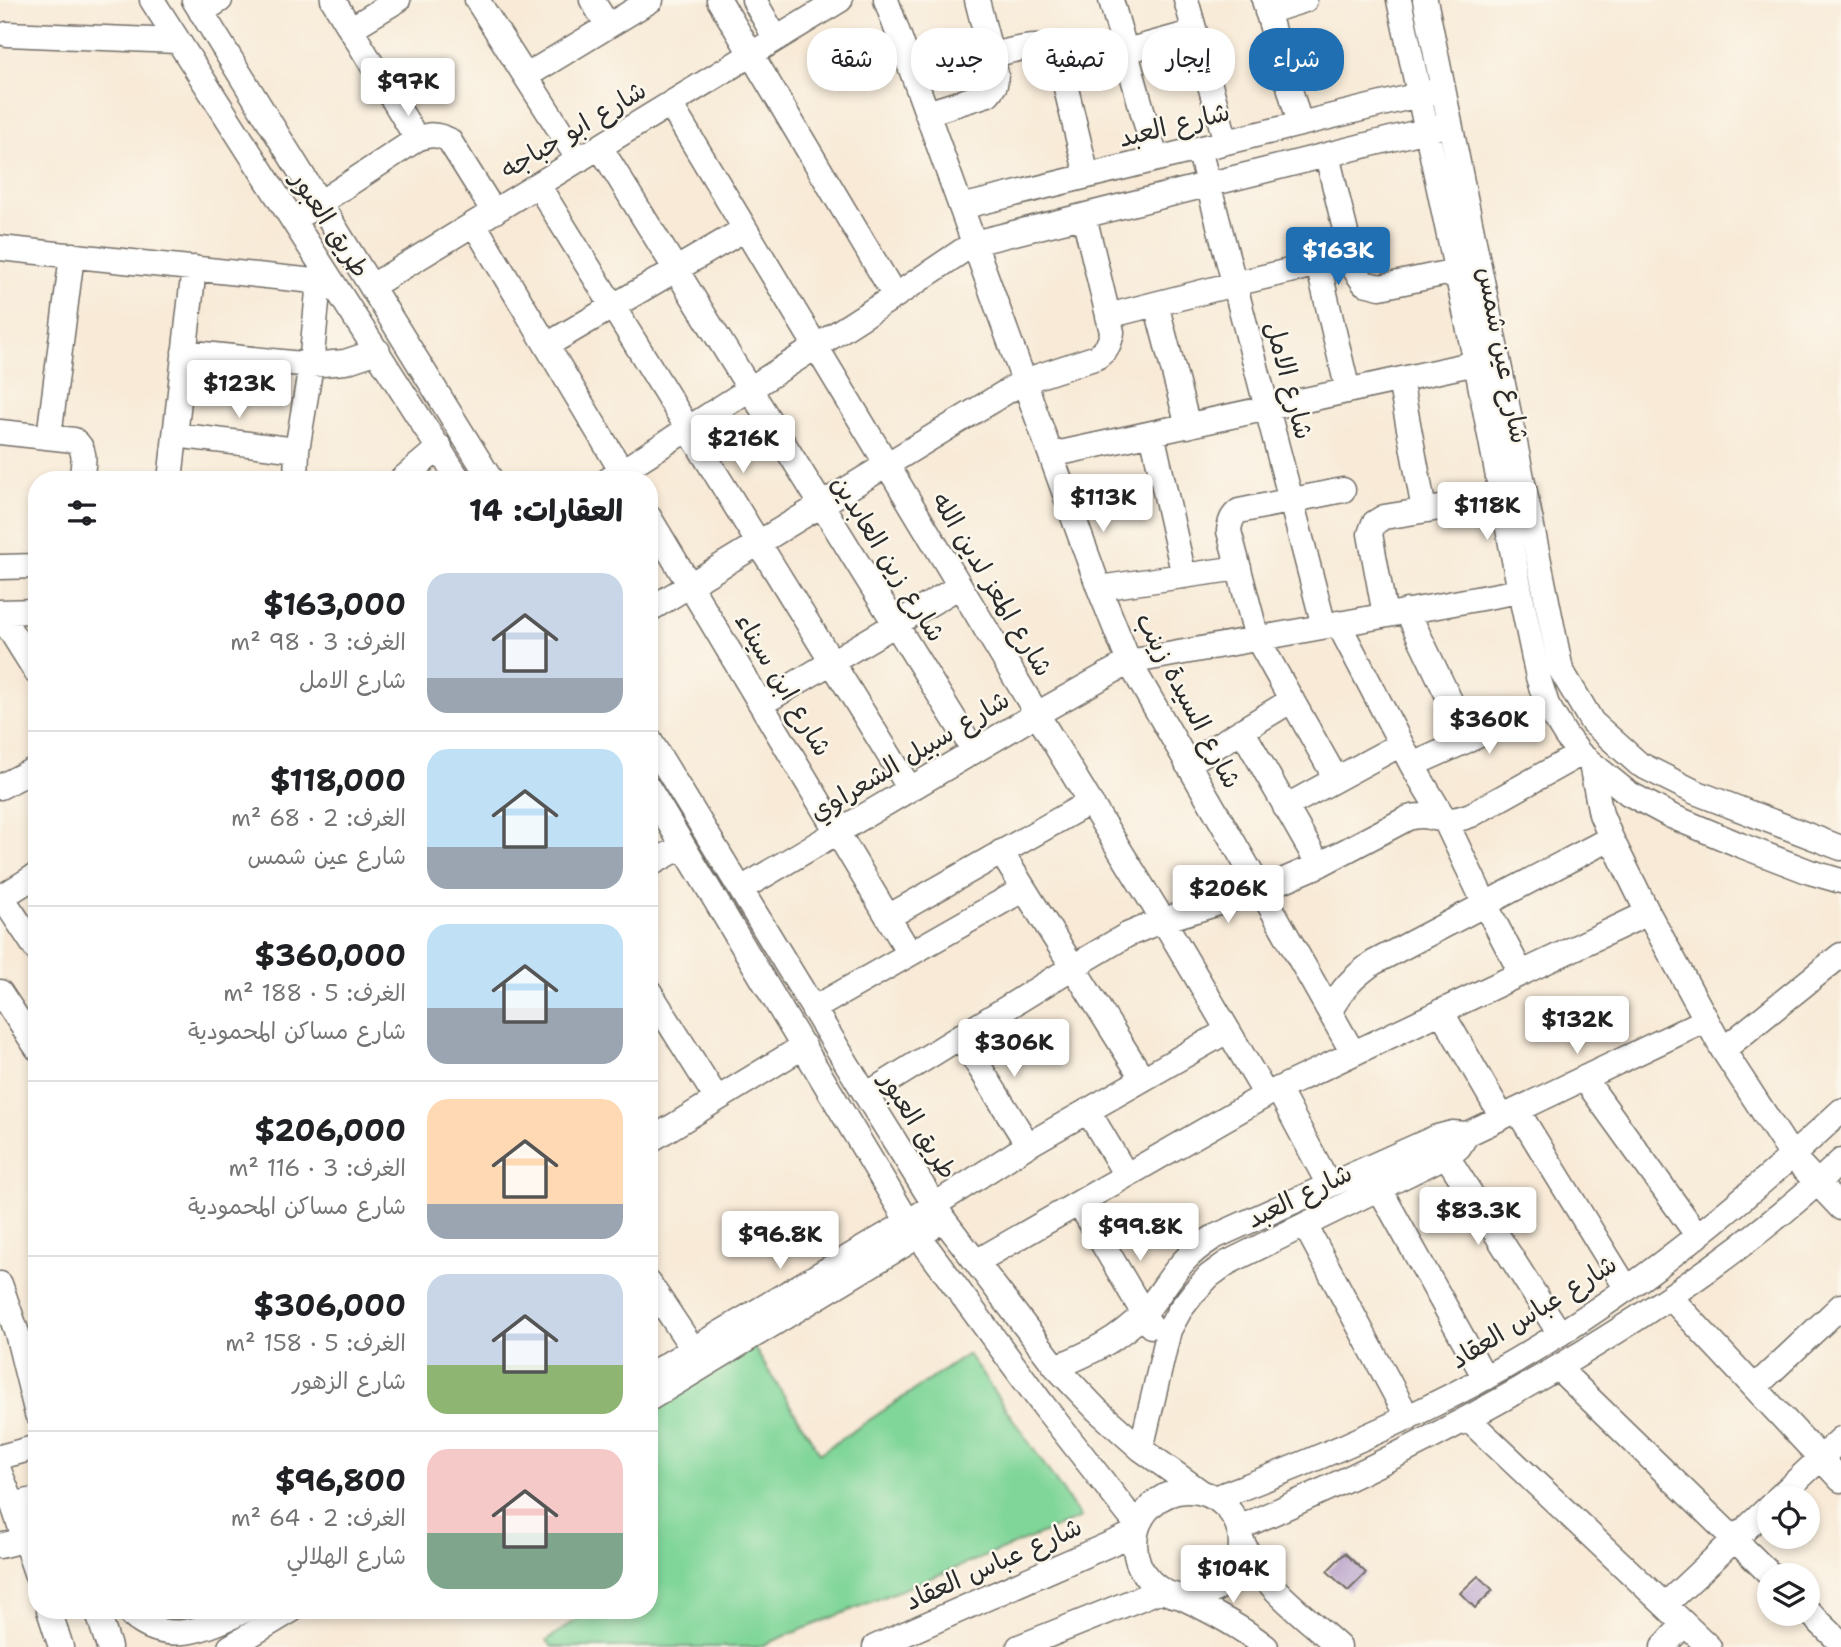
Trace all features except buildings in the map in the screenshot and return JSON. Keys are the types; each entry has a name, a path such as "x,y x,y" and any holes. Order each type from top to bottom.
{"street":[{"name":"طريق العبور","path":"152,0 293,220 326,282 378,352 454,471"},
{"path":"333,0 417,139"},
{"path":"350,29 398,0"},
{"path":"477,0 579,160"},
{"path":"592,0 608,26"},
{"path":"526,76 651,0"},
{"path":"719,0 894,296"},
{"path":"754,0 776,39"},
{"name":"شارع ابو حباجه","path":"372,286 840,0"},
{"name":"شارع السيدة زينب","path":"886,0 1129,663 1353,1053"},
{"path":"977,0 985,28"},
{"path":"1111,0 1119,28"},
{"path":"1186,0 1194,28"},
{"path":"1300,124 1266,6 1305,0"},
{"name":"شارع عين شمس","path":"1399,0 1431,92"},
{"name":"شارع عين شمس","path":"1424,0 1431,92 1438,127 1562,670 1592,722 1639,764 1695,792 1841,848"},
{"name":"طريق العبور","path":"205,4 320,203 485,471"},
{"path":"2,35 177,41"},
{"path":"1008,52 1039,47 1056,54 1087,176"},
{"path":"1128,58 1156,159"},
{"path":"927,113 991,91"},
{"path":"1212,91 1226,142"},
{"name":"شارع العبد","path":"961,207 1431,92"},
{"name":"شارع المعز لدين الله","path":"670,104 1163,920 1227,1031 1272,1092 1329,1185"},
{"path":"627,471 688,428 974,243 1438,127"},
{"name":"شارع عين شمس","path":"1438,127 1456,271 1538,677 1548,705 1566,736 1586,759 1628,793 1671,816 1740,845 1841,881"},
{"path":"293,220 417,139 427,135 439,135 449,140 547,345 616,471"},
{"name":"شارع زين العابدين","path":"600,147 974,751"},
{"name":"شارع الامل","path":"1199,149 1291,501 1331,625 1445,820 1521,973"},
{"path":"1327,155 1355,270 1364,283 1380,287 1456,271"},
{"path":"538,185 910,789"},
{"path":"658,605 1024,382 1104,353 1112,332 1084,216"},
{"path":"547,345 745,229"},
{"path":"0,248 326,282 297,450 296,471"},
{"path":"49,437 72,255"},
{"path":"1108,316 1352,256"},
{"path":"1318,264 1348,391"},
{"path":"171,471 194,268"},
{"path":"1156,304 1188,426"},
{"path":"184,352 311,365 345,362 378,352"},
{"path":"1051,456 1476,363"},
{"path":"1399,380 1424,510"},
{"path":"0,432 74,440 84,454 82,471"},
{"path":"1152,433 1184,576"},
{"path":"175,435 297,450"},
{"path":"412,471 440,447"},
{"path":"1336,779 1257,638 1229,531 1231,519 1239,511 1343,490"},
{"path":"1469,740 1396,613 1370,534 1378,519 1384,517 1502,498"},
{"name":"شارع ابن سيناء","path":"658,532 910,954"},
{"path":"0,567 28,566"},
{"path":"1099,587 1239,568"},
{"path":"761,704 960,586"},
{"name":"شارع سبيل الشعراوي","path":"741,890 1037,714 1129,663 1520,590"},
{"path":"28,611 0,613 28,658"},
{"path":"1187,764 1292,700"},
{"path":"1285,807 1336,779 1407,755 1469,740 1548,705"},
{"path":"1242,730 1319,866"},
{"name":"طريق العبور","path":"658,753 939,1213 1056,1367 1097,1410 1141,1449 1208,1495"},
{"path":"866,1095 1127,935 1163,920 1261,890 1319,866 1408,818 1420,814 1458,820 1586,759 1601,814 1611,838 1648,913 1723,1050 1792,1157 1841,1208"},
{"path":"0,787 28,773"},
{"path":"888,917 1090,802"},
{"path":"658,804 913,1229 1136,1529"},
{"path":"1330,1011 1340,992 1355,976 1373,963 1611,838"},
{"path":"658,860 683,846"},
{"path":"1001,852 1143,1079"},
{"path":"28,882 1,898 28,937"},
{"path":"813,1009 1024,889"},
{"path":"976,1262 1272,1092 1648,913"},
{"path":"1723,1050 1841,955"},
{"path":"0,992 28,1034"},
{"path":"658,1011 717,1099"},
{"path":"1441,1011 1627,1289"},
{"name":"شارع العبد","path":"1141,1449 1169,1330 1180,1310 1209,1276 1227,1263 1379,1188 1441,1146 1452,1132 1467,1134 1706,1020"},
{"path":"658,1393 939,1213 1028,1145 1227,1031"},
{"path":"960,1036 1028,1145"},
{"path":"658,1135 804,1046"},
{"path":"1584,1078 1698,1236"},
{"path":"1088,1111 1126,1175"},
{"name":"شارع عباس العقاد","path":"1208,1495 1316,1459 1408,1418 1485,1378 1560,1334 1627,1289 1698,1236 1792,1157 1841,1111"},
{"path":"1441,1146 1560,1334"},
{"name":"شارع العبد","path":"1056,1367 1088,1354 1117,1336 1143,1314 1184,1261 1214,1237 1329,1185 1441,1146"},
{"path":"1240,1535 1468,1419 1558,1368 1670,1297 1742,1246 1841,1161"},
{"path":"1379,1188 1485,1378"},
{"path":"1079,1203 1165,1347"},
{"path":"1305,1225 1408,1418"},
{"path":"658,1370 913,1229"},
{"path":"0,1284 28,1372"},
{"path":"1670,1297 1841,1480"},
{"path":"658,1303 693,1349"},
{"path":"1755,1387 1841,1306"},
{"path":"1558,1368 1758,1563"},
{"path":"1468,1419 1709,1647"},
{"path":"1792,1486 1841,1439"},
{"path":"0,1457 28,1449"},
{"path":"0,1473 25,1502 12,1543 28,1564"},
{"path":"1266,1647 1219,1615 1170,1594 1148,1580 1139,1566 1134,1550 1136,1529 1144,1511 1156,1500 1170,1493 1186,1490 1208,1495 1230,1511 1255,1567 1271,1587 1339,1647"},
{"path":"1665,1605 1757,1518"},
{"name":"شارع عباس العقاد","path":"875,1647 1136,1529"},
{"path":"1019,1647 1170,1594 1199,1597 1217,1590 1231,1577 1239,1560 1240,1535"},
{"path":"52,1619 61,1647"},
{"path":"100,1619 109,1647"},
{"path":"133,1619 149,1632 165,1638 184,1639 228,1619"},
{"path":"230,1647 277,1619"},
{"path":"1820,1623 1841,1643"},
{"path":"1663,1647 1684,1624"}],"green space":[{"path":"753,1346 820,1453 968,1354 1081,1518 758,1647 552,1647 547,1640 578,1619 658,1619 658,1406"}]}
